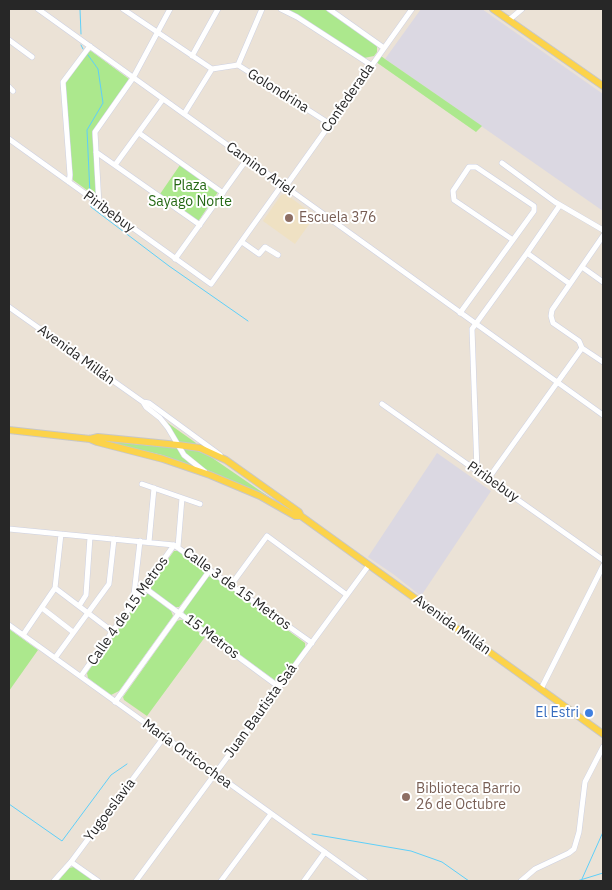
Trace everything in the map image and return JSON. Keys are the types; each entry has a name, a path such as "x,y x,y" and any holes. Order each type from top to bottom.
{"main road":[{"path":"493,9 603,86"},
{"path":"9,430 90,439 163,459 210,475"},
{"path":"90,439 98,437 200,448 226,460"},
{"name":"Avenida Millán","path":"226,460 603,734"},
{"name":"Avenida Millán","path":"210,475 260,496 295,516 301,516"}],"street":[{"name":"Camino Ariel","path":"38,9 603,416"},
{"path":"123,9 212,69 184,114"},
{"path":"99,205 95,132 133,78 170,9"},
{"path":"192,56 218,9"},
{"path":"238,65 262,9"},
{"path":"281,9 297,17 371,66"},
{"path":"328,9 384,48"},
{"name":"Confederada","path":"210,284 279,188 288,183 412,9"},
{"path":"509,20 522,9"},
{"path":"9,40 32,58"},
{"path":"69,182 63,82 90,46"},
{"name":"Golondrina","path":"212,69 238,65 330,124"},
{"path":"115,165 164,99"},
{"path":"139,133 223,193"},
{"name":"Piribebuy","path":"9,139 210,284"},
{"path":"96,152 200,225"},
{"path":"175,259 246,159"},
{"path":"502,163 560,205 603,230"},
{"path":"460,313 513,240 534,210 534,206 476,167 469,167 453,191 454,200 513,240"},
{"path":"477,471 472,329 560,205"},
{"path":"603,236 552,310 551,316 553,323 579,341 582,348 603,362"},
{"path":"242,242 260,254 265,247 278,256"},
{"path":"527,253 570,284"},
{"path":"582,267 603,282"},
{"name":"Avenida Millán","path":"9,307 143,402 164,423 184,456 210,475"},
{"path":"488,479 582,348"},
{"name":"Avenida Millán","path":"143,402 149,403 226,460"},
{"name":"Piribebuy","path":"382,404 603,560"},
{"path":"142,484 200,504"},
{"path":"149,542 154,488"},
{"path":"176,546 182,498"},
{"name":"Calle 3 de 15 Metros","path":"9,529 176,546 312,643"},
{"path":"23,635 55,588 61,534"},
{"path":"231,585 266,536 347,595"},
{"path":"79,606 86,595 90,537"},
{"path":"55,658 109,584 114,539"},
{"path":"133,604 140,541"},
{"name":"Calle 4 de 15 Metros","path":"81,676 176,546"},
{"name":"Juan Bautista Saá","path":"136,881 369,565"},
{"path":"541,689 603,566"},
{"path":"115,702 210,570"},
{"path":"55,588 113,632"},
{"name":"15 Metros","path":"145,588 279,687"},
{"path":"42,608 74,632"},
{"name":"María Orticochea","path":"9,625 365,881"},
{"name":"Yugoeslavia","path":"54,881 71,862 164,737"},
{"path":"521,881 535,869 574,849 579,832 585,782 603,747"},
{"path":"221,881 271,814"},
{"path":"304,881 325,852"},
{"path":"71,862 98,881"}],"shaded area":[{"path":"421,9 482,9 603,94 603,211 385,59"},
{"name":"Escuela 376","path":"286,194 315,216 295,244 263,221 281,195"},
{"path":"437,453 491,491 421,596 368,557"}],"green space":[{"path":"287,9 324,9 376,45 377,52 374,56 364,58"},
{"path":"91,51 129,79 92,132 97,193 95,196 73,180 65,84 88,52"},
{"path":"381,56 482,126 476,132 376,62"},
{"name":"Plaza Sayago Norte","path":"180,165 218,192 197,221 160,194"},
{"path":"165,421 196,443 195,445 179,444"},
{"path":"102,441 177,448 182,457 193,466 162,455"},
{"path":"182,449 198,451 211,457 275,501 201,467 188,457"},
{"path":"174,551 179,551 203,568 205,573 179,607 174,607 151,589 152,582"},
{"path":"214,576 305,643 305,648 281,681 276,681 184,614 184,609 208,577"},
{"path":"149,594 171,611 173,616 119,691 111,695 88,678 87,673 142,596"},
{"path":"183,620 205,637 147,716 124,700 123,697 177,621"},
{"path":"9,629 38,650 9,691"},
{"path":"74,867 95,881 59,880 69,868"}],"waterway":[{"path":"80,9 81,34"},
{"path":"81,45 83,49"},
{"path":"88,55 98,69 103,103 87,130 90,194"},
{"path":"91,203 91,207 169,266 248,321"},
{"path":"9,804 62,841 111,775 127,764"},
{"path":"582,879 603,832"},
{"path":"312,834 411,851 442,862 469,881"},
{"path":"577,881 603,873"}],"place":[{"name":"Escuela 376","path":"289,218"},
{"name":"El Estri","path":"589,713"},
{"name":"Biblioteca Barrio 26 de Octubre","path":"406,797"}]}
